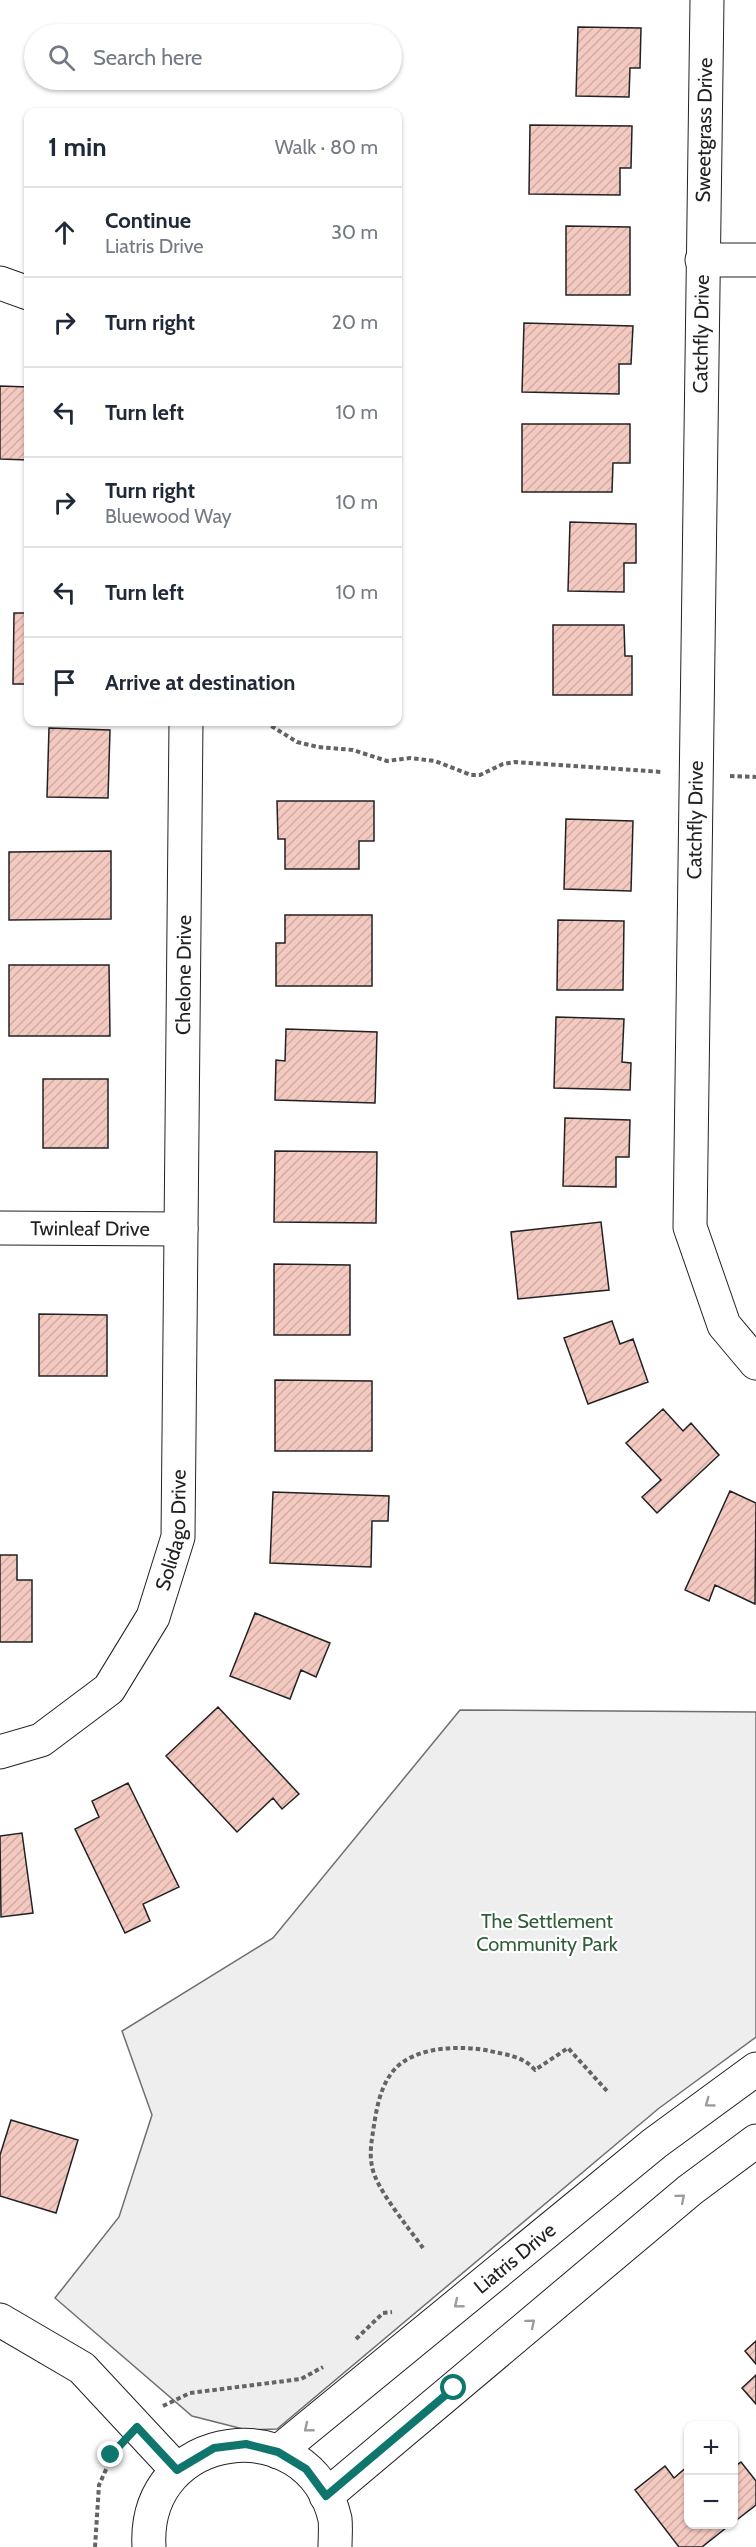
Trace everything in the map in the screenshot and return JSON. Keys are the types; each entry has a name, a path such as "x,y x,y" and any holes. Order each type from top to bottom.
{"street":[{"name":"Sweetgrass Drive","path":"702,260 707,0"},
{"path":"702,260 756,260"},
{"name":"Catchfly Drive","path":"702,260 690,1227 724,1326 756,1363"},
{"path":"0,283 24,291"},
{"name":"Chelone Drive","path":"181,1229 186,726"},
{"name":"Twinleaf Drive","path":"0,1228 181,1229"},
{"name":"Solidago Drive","path":"0,1752 41,1740 109,1689 153,1617 178,1537 181,1229"},
{"name":"Liatris Drive","path":"278,2452 655,2142 756,2069"},
{"path":"326,2496 690,2190 756,2141"},
{"path":"0,2320 82,2368 177,2470"},
{"path":"148,2547 147,2528 157,2496 177,2470 214,2448 246,2444 278,2452 306,2469 326,2496 335,2520 335,2547"}],"path":[{"path":"271,726 297,742 318,747 352,750 387,761 410,758 435,761 471,775 488,773 492,768 516,762 756,777"},
{"path":"423,2248 378,2183 372,2168 371,2150 377,2106 385,2083 394,2070 405,2061 424,2053 452,2048 478,2049 517,2057 525,2060 535,2070 568,2048 607,2091"},
{"path":"350,2344 383,2313 393,2312"},
{"path":"95,2547 94,2526 99,2485 111,2455 156,2410 190,2393 301,2379 326,2365"}],"green space":[{"name":"The Settlement Community Park","path":"460,1710 756,1712 756,2037 658,2109 277,2429 247,2430 192,2416 55,2298 119,2217 152,2115 122,2031 273,1938"}],"building":[{"path":"578,27 641,28 640,68 630,68 629,97 576,96"},
{"path":"530,125 632,126 631,168 620,168 620,195 529,194"},
{"path":"566,226 630,227 630,295 566,295"},
{"path":"524,323 633,326 631,364 619,364 619,394 522,392"},
{"path":"0,386 24,387 24,460 0,459"},
{"path":"522,424 630,424 630,463 613,463 612,492 522,492"},
{"path":"570,522 636,524 636,563 624,563 624,592 568,591"},
{"path":"14,613 24,613 24,684 13,684"},
{"path":"553,625 624,625 625,656 632,656 632,695 553,695"},
{"path":"49,728 110,730 108,798 47,797"},
{"path":"277,801 374,801 374,841 359,841 359,869 285,869 285,839 278,839"},
{"path":"566,819 633,821 631,891 564,889"},
{"path":"111,851 111,919 9,920 9,852"},
{"path":"285,915 372,915 372,986 276,986 276,943 285,943"},
{"path":"558,920 624,921 623,990 557,990"},
{"path":"9,965 109,965 110,1036 9,1036"},
{"path":"556,1017 624,1019 622,1062 631,1063 630,1090 554,1088"},
{"path":"286,1029 377,1032 375,1103 275,1100 276,1060 285,1061"},
{"path":"43,1079 108,1079 108,1148 43,1148"},
{"path":"565,1118 630,1120 629,1157 616,1157 616,1187 563,1186"},
{"path":"275,1151 377,1152 376,1223 274,1222"},
{"path":"601,1222 609,1290 518,1299 511,1232"},
{"path":"274,1264 350,1265 350,1335 274,1335"},
{"path":"39,1314 107,1315 107,1376 39,1376"},
{"path":"612,1321 620,1344 633,1339 648,1382 588,1404 564,1338"},
{"path":"275,1380 372,1381 372,1451 275,1451"},
{"path":"663,1409 683,1431 691,1423 719,1455 657,1513 642,1497 661,1480 626,1443"},
{"path":"730,1491 756,1503 755,1604 715,1585 709,1601 685,1590"},
{"path":"273,1492 389,1496 388,1521 372,1521 371,1567 270,1563"},
{"path":"0,1555 17,1555 17,1580 32,1580 32,1642 0,1642"},
{"path":"255,1613 330,1643 316,1677 301,1670 290,1699 230,1676"},
{"path":"218,1707 299,1794 282,1809 273,1798 237,1832 166,1756"},
{"path":"128,1783 179,1887 143,1904 150,1921 125,1933 75,1829 99,1817 92,1801"},
{"path":"22,1833 33,1913 1,1917 0,1836"},
{"path":"11,2120 78,2140 56,2213 0,2196 0,2155"},
{"path":"756,2341 756,2364 745,2351"},
{"path":"756,2375 756,2404 742,2388"},
{"path":"741,2462 756,2481 756,2505 738,2519 738,2475 738,2464"},
{"path":"665,2466 674,2478 684,2469 684,2529 725,2529 702,2547 679,2547 635,2490"}],"route":[{"path":"111,2455 137,2427 177,2470 214,2448 246,2444 278,2452 306,2469 326,2496 454,2388"}]}
